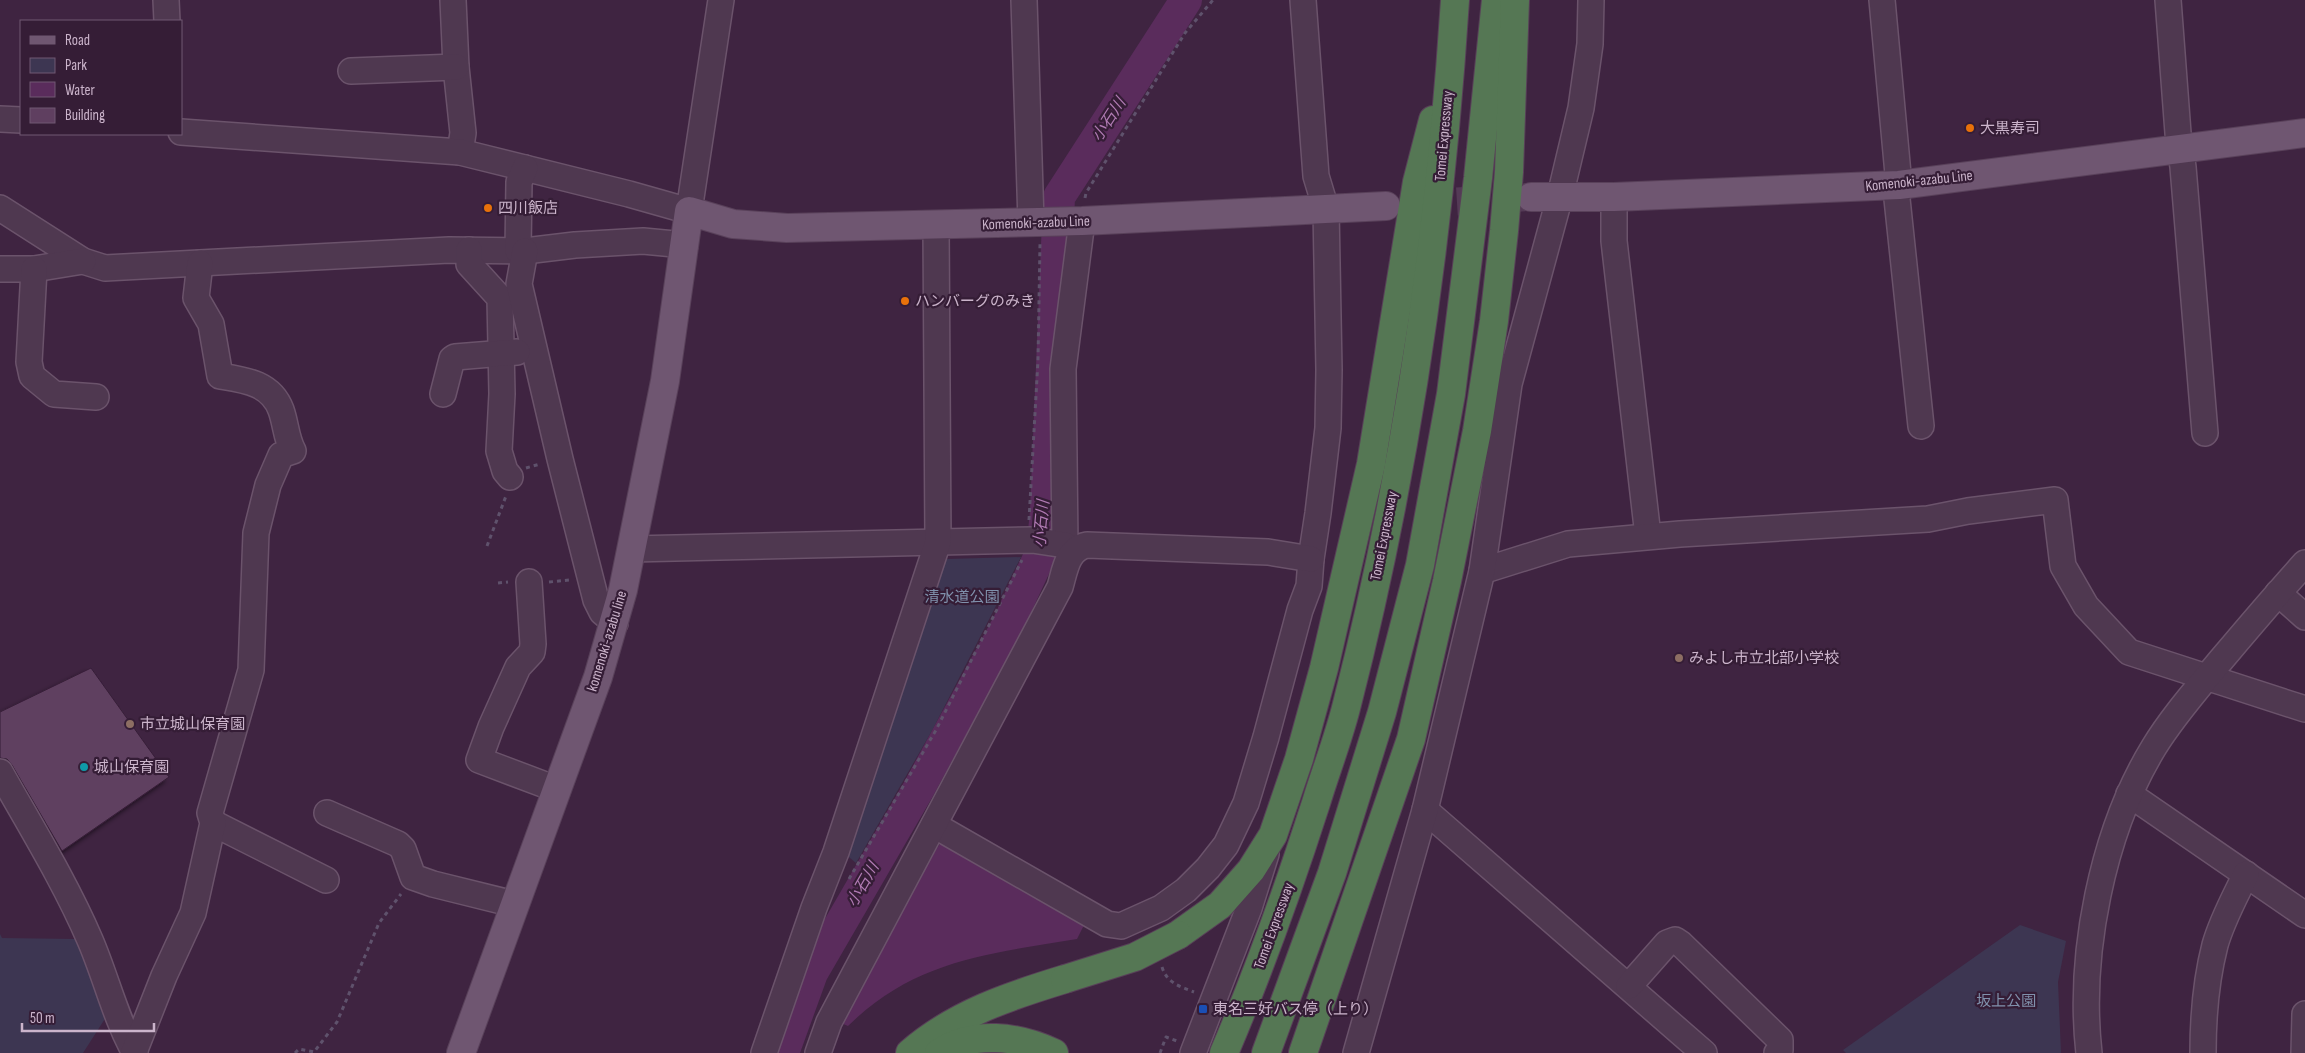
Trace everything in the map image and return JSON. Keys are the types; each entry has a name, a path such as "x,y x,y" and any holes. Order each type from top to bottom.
{"highway":[{"name":"Tomei Expressway","path":"1224,1053 1243,1009 1293,875 1347,706 1381,557 1416,369 1441,177 1455,0"},
{"path":"1266,1053 1332,873 1382,712 1420,565 1451,394 1478,178 1496,0"},
{"path":"1303,1053 1410,739 1447,581 1477,431 1494,321 1509,172 1515,0"},
{"path":"910,1053 952,1022 976,1010 1030,990 1135,957 1178,935 1199,922 1236,889 1273,835 1299,759 1324,668 1371,464 1417,182 1452,43"},
{"path":"939,1053 966,1042 988,1038 1014,1038 1038,1045 1054,1053"}],"main road":[{"name":"Komenoki-azabu Line","path":"1531,197 1614,197 1899,185 2305,133"},
{"name":"Komenoki-azabu Line","path":"689,211 733,224 787,228 1081,222 1386,206"},
{"name":"komenoki-azabu line","path":"461,1053 598,677 615,623 665,381 689,211"}],"street":[{"path":"166,0 167,20"},
{"path":"453,0 456,67 463,133 460,152"},
{"path":"182,132 460,152 689,211 721,0"},
{"path":"1024,0 1035,222"},
{"path":"934,825 1107,924 1121,926 1161,908 1186,890 1208,868 1226,845 1246,803 1300,610 1309,586 1328,428 1329,351 1326,209 1316,176 1303,0"},
{"path":"1356,1053 1425,810 1482,571 1509,384 1560,196 1581,108 1590,44 1592,0"},
{"path":"1882,0 1899,185 1897,199 1921,426"},
{"path":"2168,0 2205,433"},
{"path":"351,72 456,67"},
{"path":"0,119 20,120"},
{"path":"524,168 519,182 522,251 519,284 596,600 602,612 615,623"},
{"path":"1614,197 1614,241 1648,536"},
{"path":"0,208 84,261 105,268 469,250 522,251 574,245 643,241 685,245"},
{"path":"1047,543 1063,369 1081,222"},
{"path":"764,1053 814,908 836,852 938,542 936,226"},
{"path":"469,250 470,264 500,298 502,394 499,451 505,470 510,477"},
{"path":"0,269 34,269 84,261"},
{"path":"135,1052 164,976 193,913 213,823 210,812 251,670 256,533 268,485 281,456 293,451 288,440 281,409 268,389 256,383 220,376 210,324 196,298 200,263"},
{"path":"34,269 29,362 32,376 54,394 96,397"},
{"path":"443,394 452,359 534,348"},
{"path":"1482,571 1568,544 1648,536 1928,519 1968,511 2055,500 2063,566 2086,606 2129,652 2305,709"},
{"path":"631,548 938,542 1047,543 1259,551 1311,559"},
{"path":"818,1053 829,1022 1060,587 1069,557 1047,543"},
{"path":"2089,1053 2086,980 2098,885 2129,794 2154,747 2207,677 2305,563"},
{"path":"529,582 532,652 518,666 491,726 479,760 556,789"},
{"path":"2278,593 2305,617"},
{"path":"0,772 64,885 91,940 112,1000 135,1052"},
{"path":"2129,794 2305,915"},
{"path":"1425,810 1704,1053"},
{"path":"327,813 398,844 403,849 413,877 514,904"},
{"path":"213,823 326,880"},
{"path":"1193,1053 1249,908 1273,835"},
{"path":"2203,1053 2204,1011 2216,944 2226,916 2246,874"},
{"path":"1629,986 1667,943 1675,940 1780,1040 1780,1050 1777,1053"},
{"path":"2304,1053 2305,1014"}],"path":[{"path":"1081,222 1086,193 1185,33 1213,0"},
{"path":"846,886 936,730 1023,558 1047,543 1031,507 1041,249 1035,222"},
{"path":"295,1053 300,1049 314,1052 337,1022 379,923 413,877"},
{"path":"1160,1053 1166,1037"}],"green space":[{"name":"清水道公園","path":"1021,557 933,729 856,863 843,852 936,565 947,559"},
{"name":"坂上公園","path":"2020,925 2066,941 2058,982 2061,1053 1846,1053 1843,1050"},
{"path":"0,934 2,938 76,939 108,1014 83,1053 0,1053"}],"water":[{"path":"1177,0 1199,0 1169,46 1152,37"},
{"path":"944,842 1084,925 1077,939 954,963 926,973 900,987 873,1004 848,1026 841,1023 881,941 939,845"}],"building":[{"name":"城山保育園","path":"91,668 169,777 62,851 12,765 7,759 0,758 0,712"}],"waterway":[{"name":"小石川","path":"783,1053 812,973 918,790 1008,624 1042,551 1046,512 1059,197 1186,0"}],"tunnel":[{"path":"1415,204 1529,197"}],"place":[{"name":"大黒寿司","path":"1970,128"},
{"name":"四川飯店","path":"488,208"},
{"name":"ハンバーグのみき","path":"905,301"},
{"name":"みよし市立北部小学校","path":"1679,658"},
{"name":"市立城山保育園","path":"130,724"},
{"name":"城山保育園","path":"84,767"},
{"name":"東名三好バス停（上り）","path":"1203,1009"}]}
